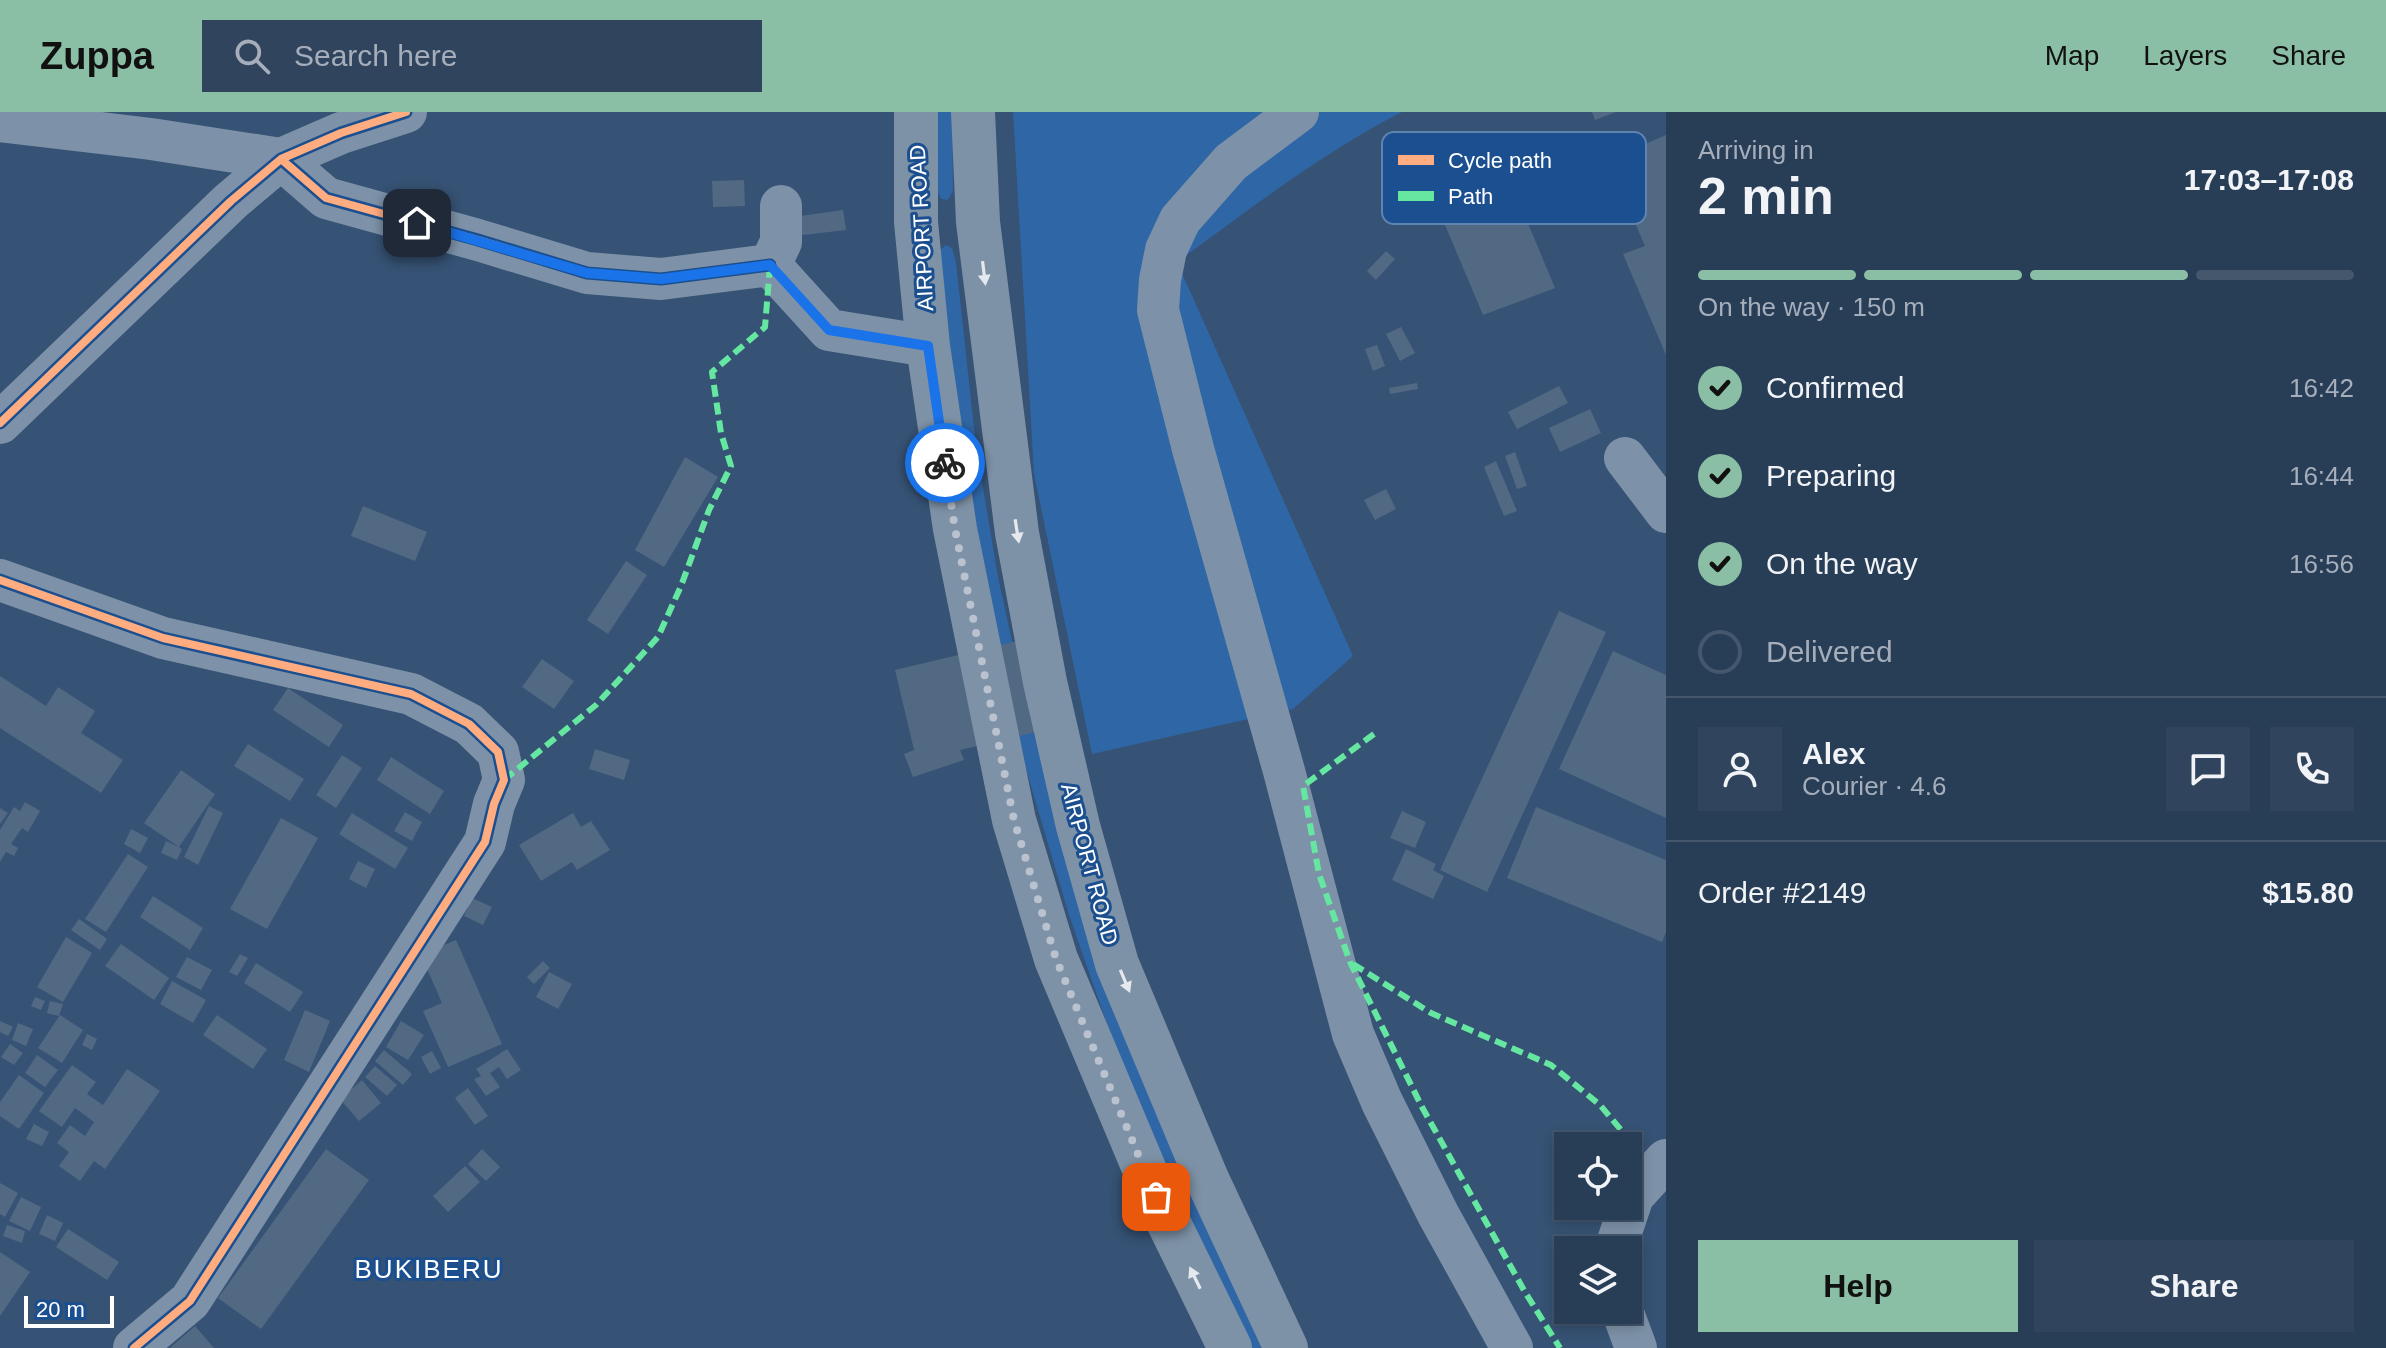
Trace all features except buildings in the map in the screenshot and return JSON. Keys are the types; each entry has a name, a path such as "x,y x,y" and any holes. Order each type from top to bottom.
{"highway":[{"name":"AIRPORT ROAD","path":"916,112 916,222 928,346 955,529 1014,820 1056,959 1156,1197 1230,1348"},
{"name":"AIRPORT ROAD","path":"973,112 978,222 1017,533 1045,682 1078,826 1117,964 1207,1179 1286,1348"},
{"path":"916,222 978,222"}],"street":[{"path":"0,423 231,201 281,159 341,133 406,112"},
{"path":"1298,112 1231,162 1180,220 1166,250 1158,310 1353,1034 1382,1102 1438,1214 1512,1348"},
{"path":"0,121 281,159 326,198 587,273 661,279 770,265"},
{"path":"770,265 781,242 781,206"},
{"path":"770,265 829,330 928,346"},
{"path":"1625,458 1666,512"},
{"path":"0,580 163,638 411,694 469,724 498,752 504,780 494,804 485,842 190,1301 134,1348"},
{"path":"1620,1236 1633,1196 1666,1160"},
{"path":"1627,1324 1636,1348"}],"shaded area":[{"path":"936,112 952,112 953,191 948,200 941,199 937,190"},
{"path":"1013,112 1402,112 1315,164 1177,262 1353,656 1293,709 1092,754 1034,474"},
{"path":"946,245 952,248 956,262 976,446 998,577 1027,710 1083,903 1267,1348 1248,1348 1215,1285 1124,1073 1069,915 1013,725 961,459 940,250"}],"marked path":[{"path":"504,780 596,705 658,637 709,510 731,466 721,433 712,372 765,327 770,265"},
{"path":"1374,734 1303,786 1319,874 1350,962 1422,1107 1525,1292 1560,1348"},
{"path":"1353,964 1431,1013 1551,1065 1600,1105 1623,1132"}],"cycle path":[{"path":"0,423 231,201 281,159 341,133 406,112"},
{"path":"281,159 326,198 587,273 661,279 770,265"},
{"path":"0,580 163,638 411,694 469,724 498,752 504,780 494,804 485,842 190,1301 134,1348"}],"way so far":[{"path":"945,463 955,529 1014,820 1056,959 1156,1197"}],"district":[{"name":"BUKIBERU","path":"429,1269"}],"route":[{"path":"417,223 587,273 661,279 770,265 829,330 928,346 945,463"}]}
